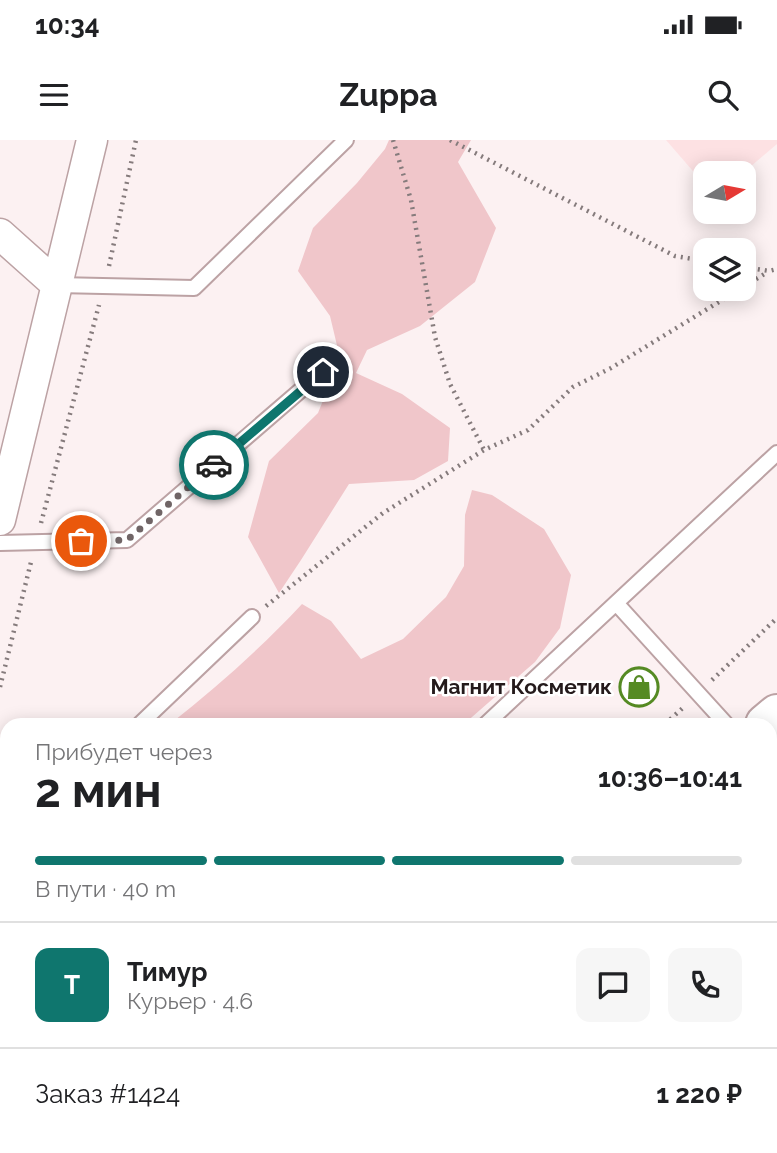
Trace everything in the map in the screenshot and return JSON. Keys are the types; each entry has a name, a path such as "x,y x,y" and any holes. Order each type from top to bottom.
{"street":[{"path":"0,520 92,140"},
{"path":"0,234 57,285"}],"lane":[{"path":"57,285 194,288 346,140"},
{"path":"0,543 127,540 323,372"},
{"path":"492,718 777,453"},
{"path":"616,603 721,718"},
{"path":"146,718 253,617"}],"path":[{"path":"0,687 105,286 136,140"},
{"path":"393,140 411,200 435,337 450,383 484,450"},
{"path":"450,140 675,256 693,259"},
{"path":"756,269 769,271"},
{"path":"756,279 777,269"},
{"path":"253,617 383,513 484,450 528,430 573,387 611,368 721,301"},
{"path":"671,718 777,618"}],"shaded area":[{"path":"389,140 471,140 458,162 496,228 475,282 420,326 367,350 356,373 402,394 450,428 448,461 414,480 349,484 279,593 248,537 269,461 318,413 340,358 330,316 298,271 313,228 357,183 385,149"},
{"path":"666,140 777,140 777,144 756,162 693,161 693,171"},
{"path":"472,490 492,495 544,529 571,575 560,628 535,662 471,718 178,718 238,667 302,604 331,621 361,659 403,639 446,597 464,566 465,515"}],"way so far":[{"path":"81,541 127,540 214,465"}],"place":[{"name":"Магнит Косметик","path":"639,687"}],"route":[{"path":"214,465 323,372"}]}
